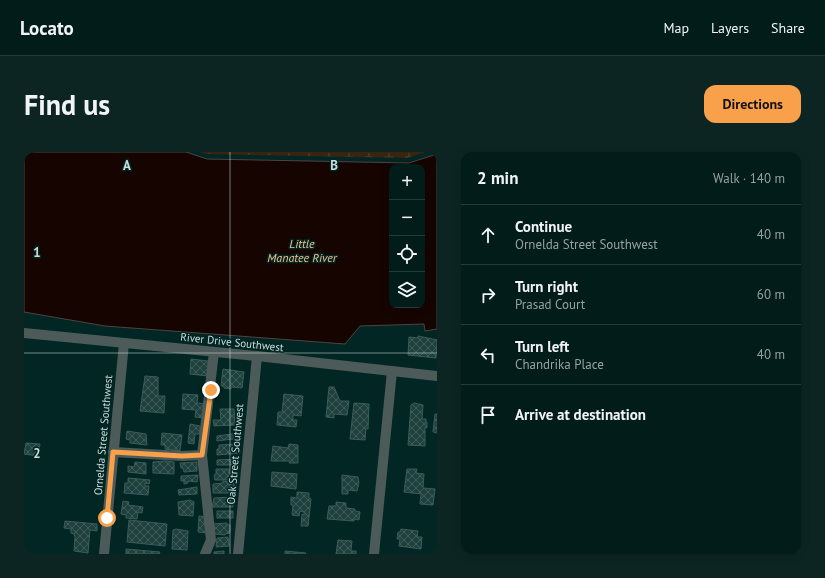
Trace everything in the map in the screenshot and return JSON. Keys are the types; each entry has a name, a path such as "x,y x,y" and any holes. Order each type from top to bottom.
{"street":[{"name":"River Drive Southwest","path":"24,333 257,356 437,376"},
{"name":"Ornelda Street Southwest","path":"104,554 124,343"},
{"path":"205,554 211,540 202,455 214,352"},
{"name":"Oak Street Southwest","path":"238,554 257,356"},
{"path":"374,554 392,371"},
{"path":"113,452 182,456 202,455"}],"green space":[{"path":"200,152 426,152 407,158 207,154"}],"water":[{"name":"Little Manatee River","path":"24,152 186,152 207,159 409,163 437,154 437,329 425,331 424,324 360,326 345,344 105,326 24,312"}],"building":[{"path":"418,336 437,340 436,358 408,355 409,337 418,338"},
{"path":"191,359 208,361 208,376 190,374"},
{"path":"223,369 244,372 242,388 231,387 231,389 221,386"},
{"path":"145,376 158,377 158,396 165,396 164,413 140,411"},
{"path":"329,387 334,387 340,401 349,401 347,415 334,414 334,418 326,417"},
{"path":"183,394 198,395 197,403 206,404 204,418 195,417 196,410 182,409"},
{"path":"284,394 303,396 301,416 293,415 293,420 297,420 296,427 277,425 278,412 282,412"},
{"path":"354,403 369,404 368,429 366,428 365,440 350,439"},
{"path":"414,403 423,405 422,419 426,419 427,422 427,428 425,427 425,446 408,445 411,405"},
{"path":"220,409 234,409 235,425 214,426 213,420 221,420"},
{"path":"435,414 437,414 437,433 433,432"},
{"path":"190,424 200,426 200,434 195,434 194,444 188,443"},
{"path":"127,431 146,434 147,445 130,443 130,440 126,439"},
{"path":"162,433 182,435 180,451 165,449 165,445 161,445"},
{"path":"239,433 240,438 217,441 217,436"},
{"path":"26,443 40,444 38,456 24,454"},
{"path":"236,444 236,447 239,447 240,453 217,455 219,445"},
{"path":"289,444 298,445 298,463 289,463 290,461 271,461 273,446 288,448"},
{"path":"237,459 237,465 217,465 217,460"},
{"path":"135,462 146,463 146,474 128,472 128,466 134,467"},
{"path":"153,462 174,462 174,474 153,473"},
{"path":"197,462 197,471 184,472 183,468 181,468 180,463"},
{"path":"216,469 229,469 229,473 236,473 236,480 215,480 214,475 216,474"},
{"path":"407,469 417,469 416,473 424,474 423,488 435,489 433,505 420,504 421,494 404,492"},
{"path":"272,472 297,474 296,489 271,486"},
{"path":"198,475 197,482 188,481 188,483 184,484 184,481 181,481 181,476"},
{"path":"342,475 358,477 359,483 357,491 348,490 348,494 342,494"},
{"path":"128,478 150,480 149,484 145,483 145,486 149,486 148,495 124,493 125,483 128,483"},
{"path":"223,481 234,483 235,493 213,493 213,484 223,483"},
{"path":"197,487 197,494 179,495 178,490"},
{"path":"297,492 309,493 309,498 311,499 308,526 301,526 302,514 304,515 304,512 300,511 299,516 292,515 293,505 291,505 291,497 297,498"},
{"path":"233,497 233,507 212,507 214,498"},
{"path":"190,500 194,502 193,516 179,515 178,502"},
{"path":"123,501 129,502 128,505 143,507 142,513 138,512 137,519 126,518 126,515 121,514"},
{"path":"336,502 346,503 346,508 355,509 355,511 360,512 359,520 327,519 329,506 336,506"},
{"path":"217,511 233,511 233,518 217,518"},
{"path":"199,516 208,517 207,533 198,532"},
{"path":"129,520 167,524 165,546 127,542"},
{"path":"65,521 97,524 97,531 90,530 88,553 74,551 75,537 74,534 71,533 71,529 64,528"},
{"path":"227,523 227,525 230,525 230,533 225,535 215,534 213,524"},
{"path":"401,529 418,531 417,537 422,537 421,549 399,546 400,539 397,539 398,532 400,532"},
{"path":"173,530 188,531 187,550 172,549"},
{"path":"228,537 229,546 216,547 217,538"},
{"path":"338,540 352,541 351,551 356,551 356,554 336,554"},
{"path":"126,549 160,552 159,554 126,554"},
{"path":"224,551 224,554 214,554 214,552"},
{"path":"285,551 306,553 285,554"}],"route":[{"path":"107,518 113,452 182,456 202,455 211,390"}]}
